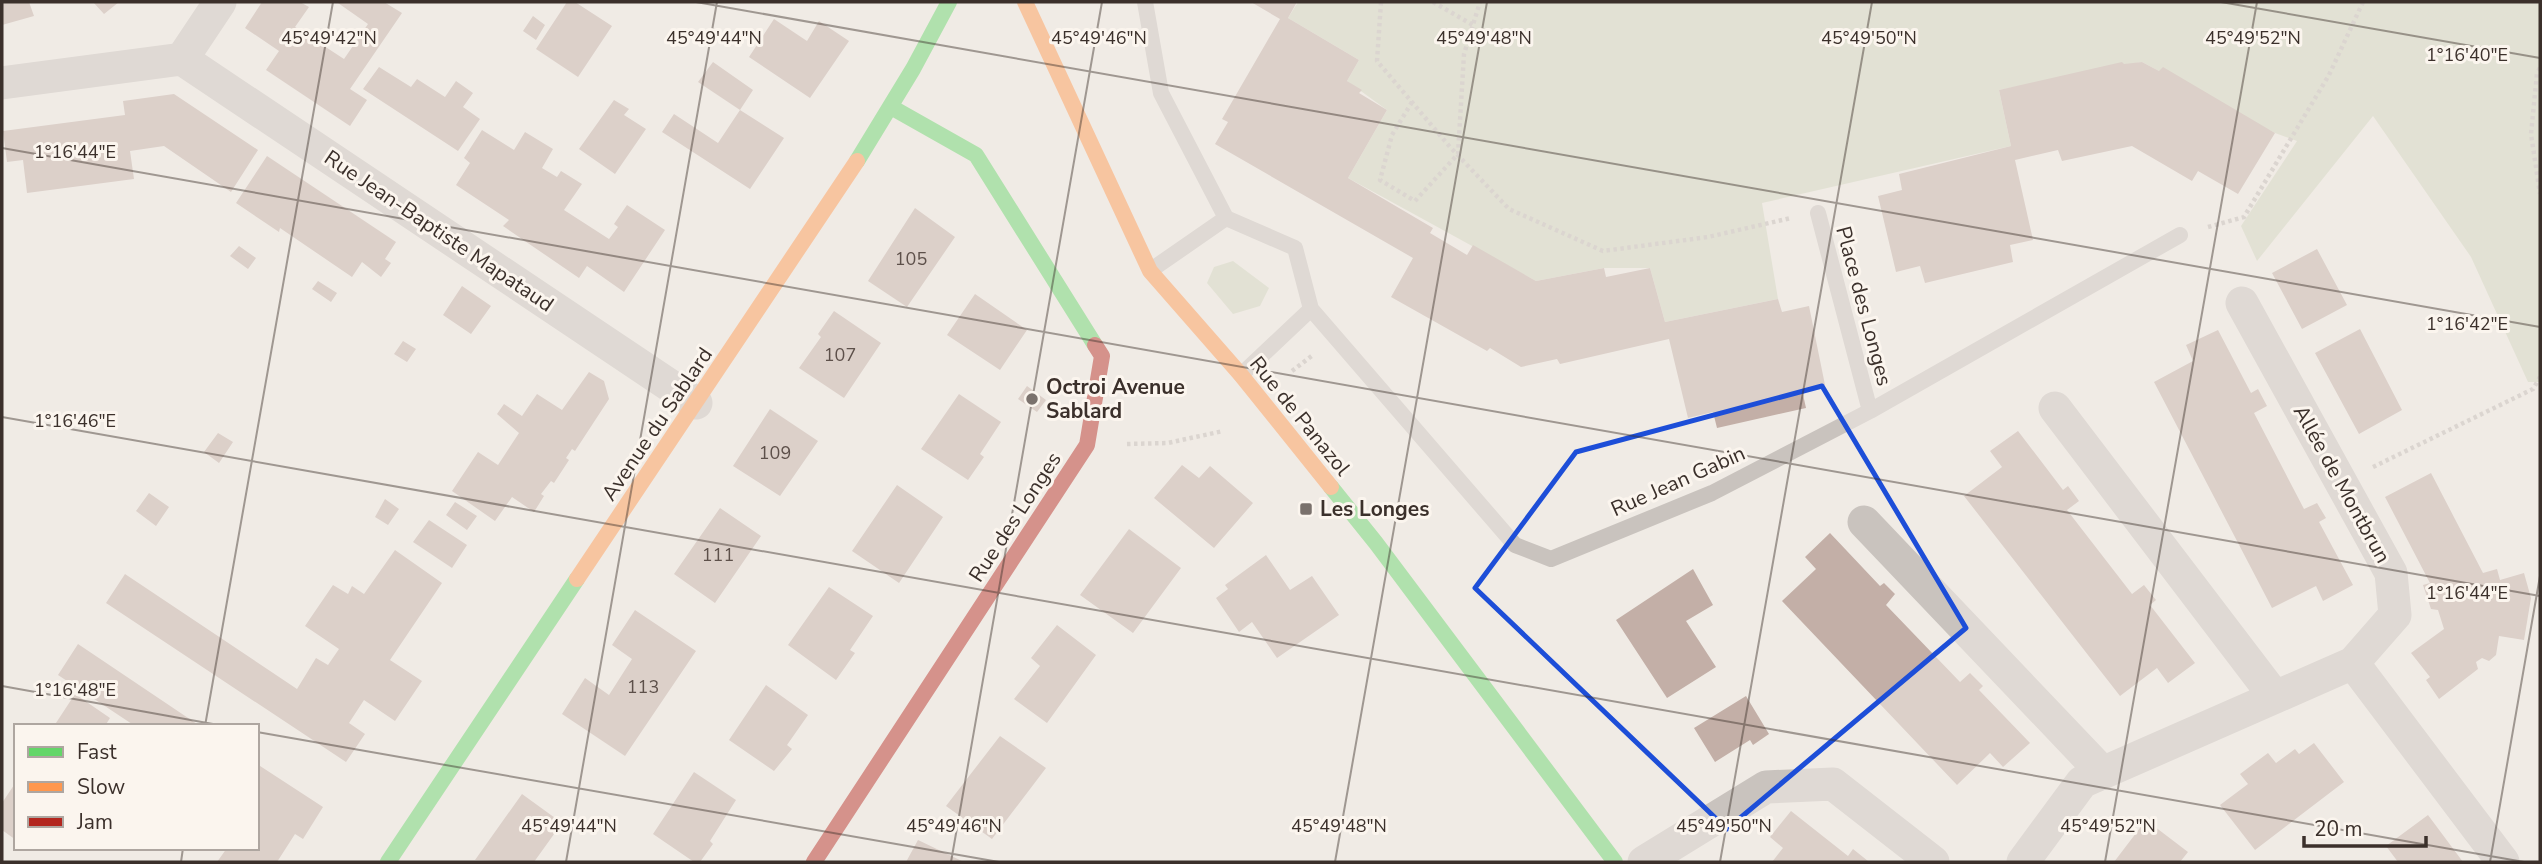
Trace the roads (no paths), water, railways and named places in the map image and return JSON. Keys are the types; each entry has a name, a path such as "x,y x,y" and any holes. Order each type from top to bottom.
{"street":[{"path":"2,83 182,59 220,2"},
{"name":"Avenue du Sablard","path":"388,862 850,173 891,107 949,2"},
{"name":"Rue de Panazol","path":"1025,2 1150,271 1241,375 1376,543 1615,862"},
{"name":"Rue Jean-Baptiste Mapataud","path":"182,59 696,403"},
{"name":"Rue des Longes","path":"814,862 1087,446 1102,356 976,155 891,107"},
{"name":"Allée de Montbrun","path":"2022,862 2082,782 2353,663 2395,615 2391,573 2242,303"},
{"path":"2055,408 2275,697"},
{"path":"1864,522 2103,773"},
{"path":"2353,663 2503,862"},
{"path":"1644,862 1766,786 1833,784 1933,862"}],"lane":[{"path":"1145,2 1161,93 1226,218 1150,271"},
{"name":"Place des Longes","path":"1818,213 1870,411"},
{"name":"Rue Jean Gabin","path":"1226,218 1295,248 1311,309 1515,545 1551,559 1712,493 1870,411 2180,235"},
{"path":"1241,375 1311,309"}],"place":[{"name":"Octroi Avenue Sablard","path":"1032,399"},
{"name":"Les Longes","path":"1306,509"}]}
